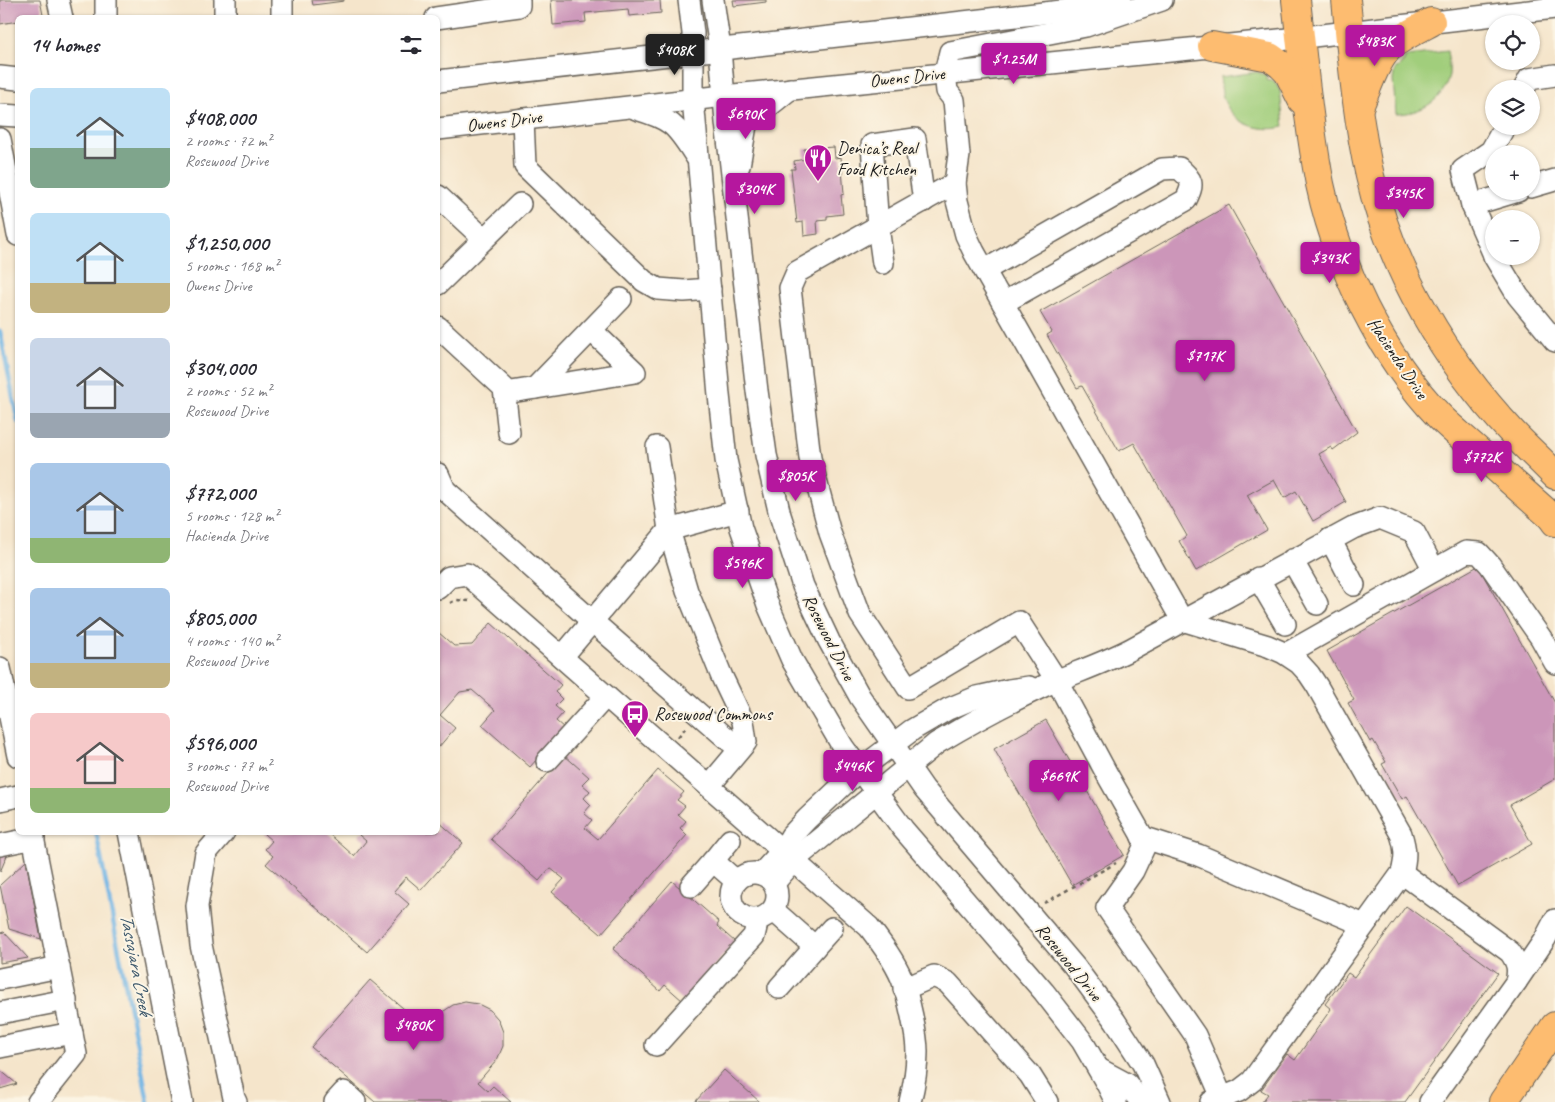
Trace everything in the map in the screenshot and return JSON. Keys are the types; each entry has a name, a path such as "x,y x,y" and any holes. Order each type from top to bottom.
{"main road":[{"name":"Hacienda Drive","path":"1296,0 1309,115 1320,185 1334,235 1354,285 1378,334 1409,380 1440,416 1555,521"},
{"path":"1346,0 1359,108 1370,177 1383,223 1401,268 1421,308 1448,353 1511,431 1555,475"},
{"path":"1359,108 1379,61 1385,52 1392,45 1431,22"},
{"path":"1212,46 1270,57 1288,72 1309,115"},
{"path":"1503,1102 1555,1026"}],"street":[{"path":"58,0 61,15"},
{"path":"106,0 106,15"},
{"path":"225,0 225,15"},
{"path":"282,0 282,15"},
{"path":"440,17 519,6 519,0"},
{"path":"690,0 693,28 694,99 726,460 741,528 761,588 792,660 843,747 903,829 1044,992 1082,1041 1116,1102"},
{"name":"Rosewood Drive","path":"713,0 766,455 780,515 804,586 830,641 860,697 924,789 1075,967 1116,1021 1143,1064 1160,1102"},
{"path":"440,81 1163,0"},
{"path":"956,183 797,272 790,288 810,458 830,533 860,614 908,688 1019,622 1052,683 1146,843 1133,871 1107,908 1195,1035 1219,1101 1239,1091 1252,1080 1402,873 1406,860 1406,847 1401,834 1317,686 1299,663 1286,654 1268,646 1182,620 966,235 959,210 956,183 959,155 954,100 946,82 950,52 1086,26 1163,0"},
{"name":"Owens Drive","path":"440,129 790,89 946,82 1212,46 1300,38 1555,8"},
{"path":"1528,80 1555,75"},
{"path":"0,77 15,79"},
{"path":"734,188 746,125 755,113 769,106 790,89"},
{"path":"628,107 663,118 674,126 682,134 699,161"},
{"path":"0,115 15,116"},
{"path":"523,119 525,166 644,281 658,289 684,291 710,289"},
{"path":"1485,235 1472,205 1463,170 1491,151 1499,135"},
{"path":"0,139 15,219"},
{"path":"883,263 878,227 872,145 915,139 924,201"},
{"path":"985,270 1162,169 1179,168 1190,179 1192,188 1186,200 1003,303"},
{"path":"1540,184 1555,180"},
{"path":"440,198 484,239"},
{"path":"1472,205 1488,200"},
{"path":"440,282 520,204"},
{"path":"1499,265 1518,296 1555,341"},
{"path":"536,388 621,298"},
{"path":"440,329 504,388 509,433"},
{"path":"504,393 635,372 591,330"},
{"path":"657,447 669,530 687,592 722,677 743,721 746,742 709,786"},
{"path":"440,479 445,490 740,749"},
{"path":"562,657 669,530 738,511"},
{"path":"767,878 788,855 875,792 937,743 1052,683 1112,659 1353,528 1380,518 1414,532 1434,570"},
{"path":"1330,539 1354,585"},
{"path":"1286,654 1466,552 1479,553 1490,565 1541,638 1555,663"},
{"path":"1292,560 1317,604"},
{"path":"440,586 449,577 467,574 869,927 887,951 902,980 911,1015 917,1052 910,1102"},
{"path":"1258,578 1285,624"},
{"path":"0,668 15,741"},
{"path":"788,855 791,836 807,819 860,770 912,730 948,709 977,697 1052,683"},
{"path":"548,761 606,696"},
{"path":"0,800 15,797"},
{"path":"0,845 33,835 76,1054 38,1102"},
{"path":"130,835 182,1102"},
{"path":"219,835 206,854 197,906 201,945 236,1102"},
{"path":"1142,836 1198,855 1364,926"},
{"path":"691,886 730,840"},
{"path":"713,861 736,881"},
{"path":"656,1045 754,936 765,915 777,902 777,892 767,878 757,872 748,873 740,877 734,884 731,902 741,916 749,919 765,915 815,948"},
{"path":"1402,873 1510,952 1516,960 1518,971 1516,982"},
{"path":"1430,1102 1516,982 1545,939 1555,920"},
{"path":"779,988 832,928"},
{"path":"0,979 59,967"},
{"path":"904,989 934,976 948,983 1030,1075 1047,1102"},
{"path":"0,1013 66,1000"},
{"path":"0,1047 72,1033"},
{"path":"1099,1069 1127,1084 1142,1102"},
{"path":"335,1102 344,1092 356,1102"}],"path":[{"path":"1029,912 1116,863"}],"green space":[{"path":"1447,51 1449,75 1447,84 1442,92 1430,104 1422,108 1396,114 1393,80 1395,68 1399,67 1408,56"},
{"path":"1257,72 1266,75 1266,80 1271,80 1280,91 1284,127 1255,127 1239,120 1227,106 1222,94 1220,77"}],"building":[{"path":"0,0 40,0 43,15 15,15 15,22 0,24"},
{"path":"312,0 344,0 344,1 313,5"},
{"path":"551,0 660,0 661,13 629,16 628,9 585,13 586,22 553,25"},
{"path":"733,0 766,0 766,2 734,6"},
{"name":"Denica’s Real Food Kitchen","path":"834,147 835,158 841,157 844,194 841,195 843,214 827,216 827,220 817,221 818,234 804,236 803,222 797,223 791,169 795,169 794,161 805,159 804,149"},
{"path":"1229,205 1357,432 1333,450 1331,447 1319,454 1346,502 1313,521 1296,491 1284,498 1274,480 1247,495 1267,530 1196,571 1179,541 1187,536 1134,443 1119,451 1082,386 1077,388 1047,335 1052,332 1040,312"},
{"path":"1478,566 1555,703 1555,779 1510,805 1532,844 1458,886 1407,796 1402,799 1382,764 1386,762 1373,740 1370,742 1348,703 1354,700 1327,651"},
{"path":"491,623 561,685 555,692 562,699 555,706 563,713 556,721 564,728 530,767 482,725 495,710 472,690 460,692 440,715 440,634 454,646 472,645"},
{"path":"440,715 455,728 440,746"},
{"path":"1046,720 1124,855 1072,885 994,749"},
{"path":"564,755 589,777 582,784 590,791 584,798 591,805 584,813 592,820 585,828 598,839 658,770 684,792 677,800 685,806 678,814 686,821 680,828 687,835 601,934 552,892 564,879 550,868 539,881 491,839"},
{"path":"440,823 463,843 421,890 406,877 394,891 409,904 367,952 266,864 273,856 265,849 272,841 265,835 330,835 354,856 366,841 359,835 440,835"},
{"path":"8,853 0,872 0,854"},
{"path":"26,861 41,939 9,929 0,885"},
{"path":"672,881 719,922 717,926 735,942 683,1001 665,985 660,991 613,949"},
{"path":"1406,906 1498,973 1405,1102 1262,1102 1268,1094 1261,1090 1287,1054 1295,1060 1331,1009 1325,1004 1348,973 1354,977"},
{"path":"4,932 28,958 0,963 0,933"},
{"path":"370,980 417,1020 412,1026 422,1034 441,1013 453,1005 465,1002 478,1004 490,1010 498,1019 503,1032 503,1046 497,1060 478,1082 488,1091 493,1086 511,1102 375,1102 311,1047"},
{"path":"0,1070 17,1084 0,1089"},
{"path":"724,1070 760,1102 695,1102"}],"waterway":[{"name":"Tassajara Creek","path":"0,331 15,407"},
{"name":"Tassajara Creek","path":"97,835 148,1102"}],"place":[{"name":"Denica’s Real Food Kitchen","path":"818,182"},
{"name":"Rosewood Commons","path":"635,738"}]}
